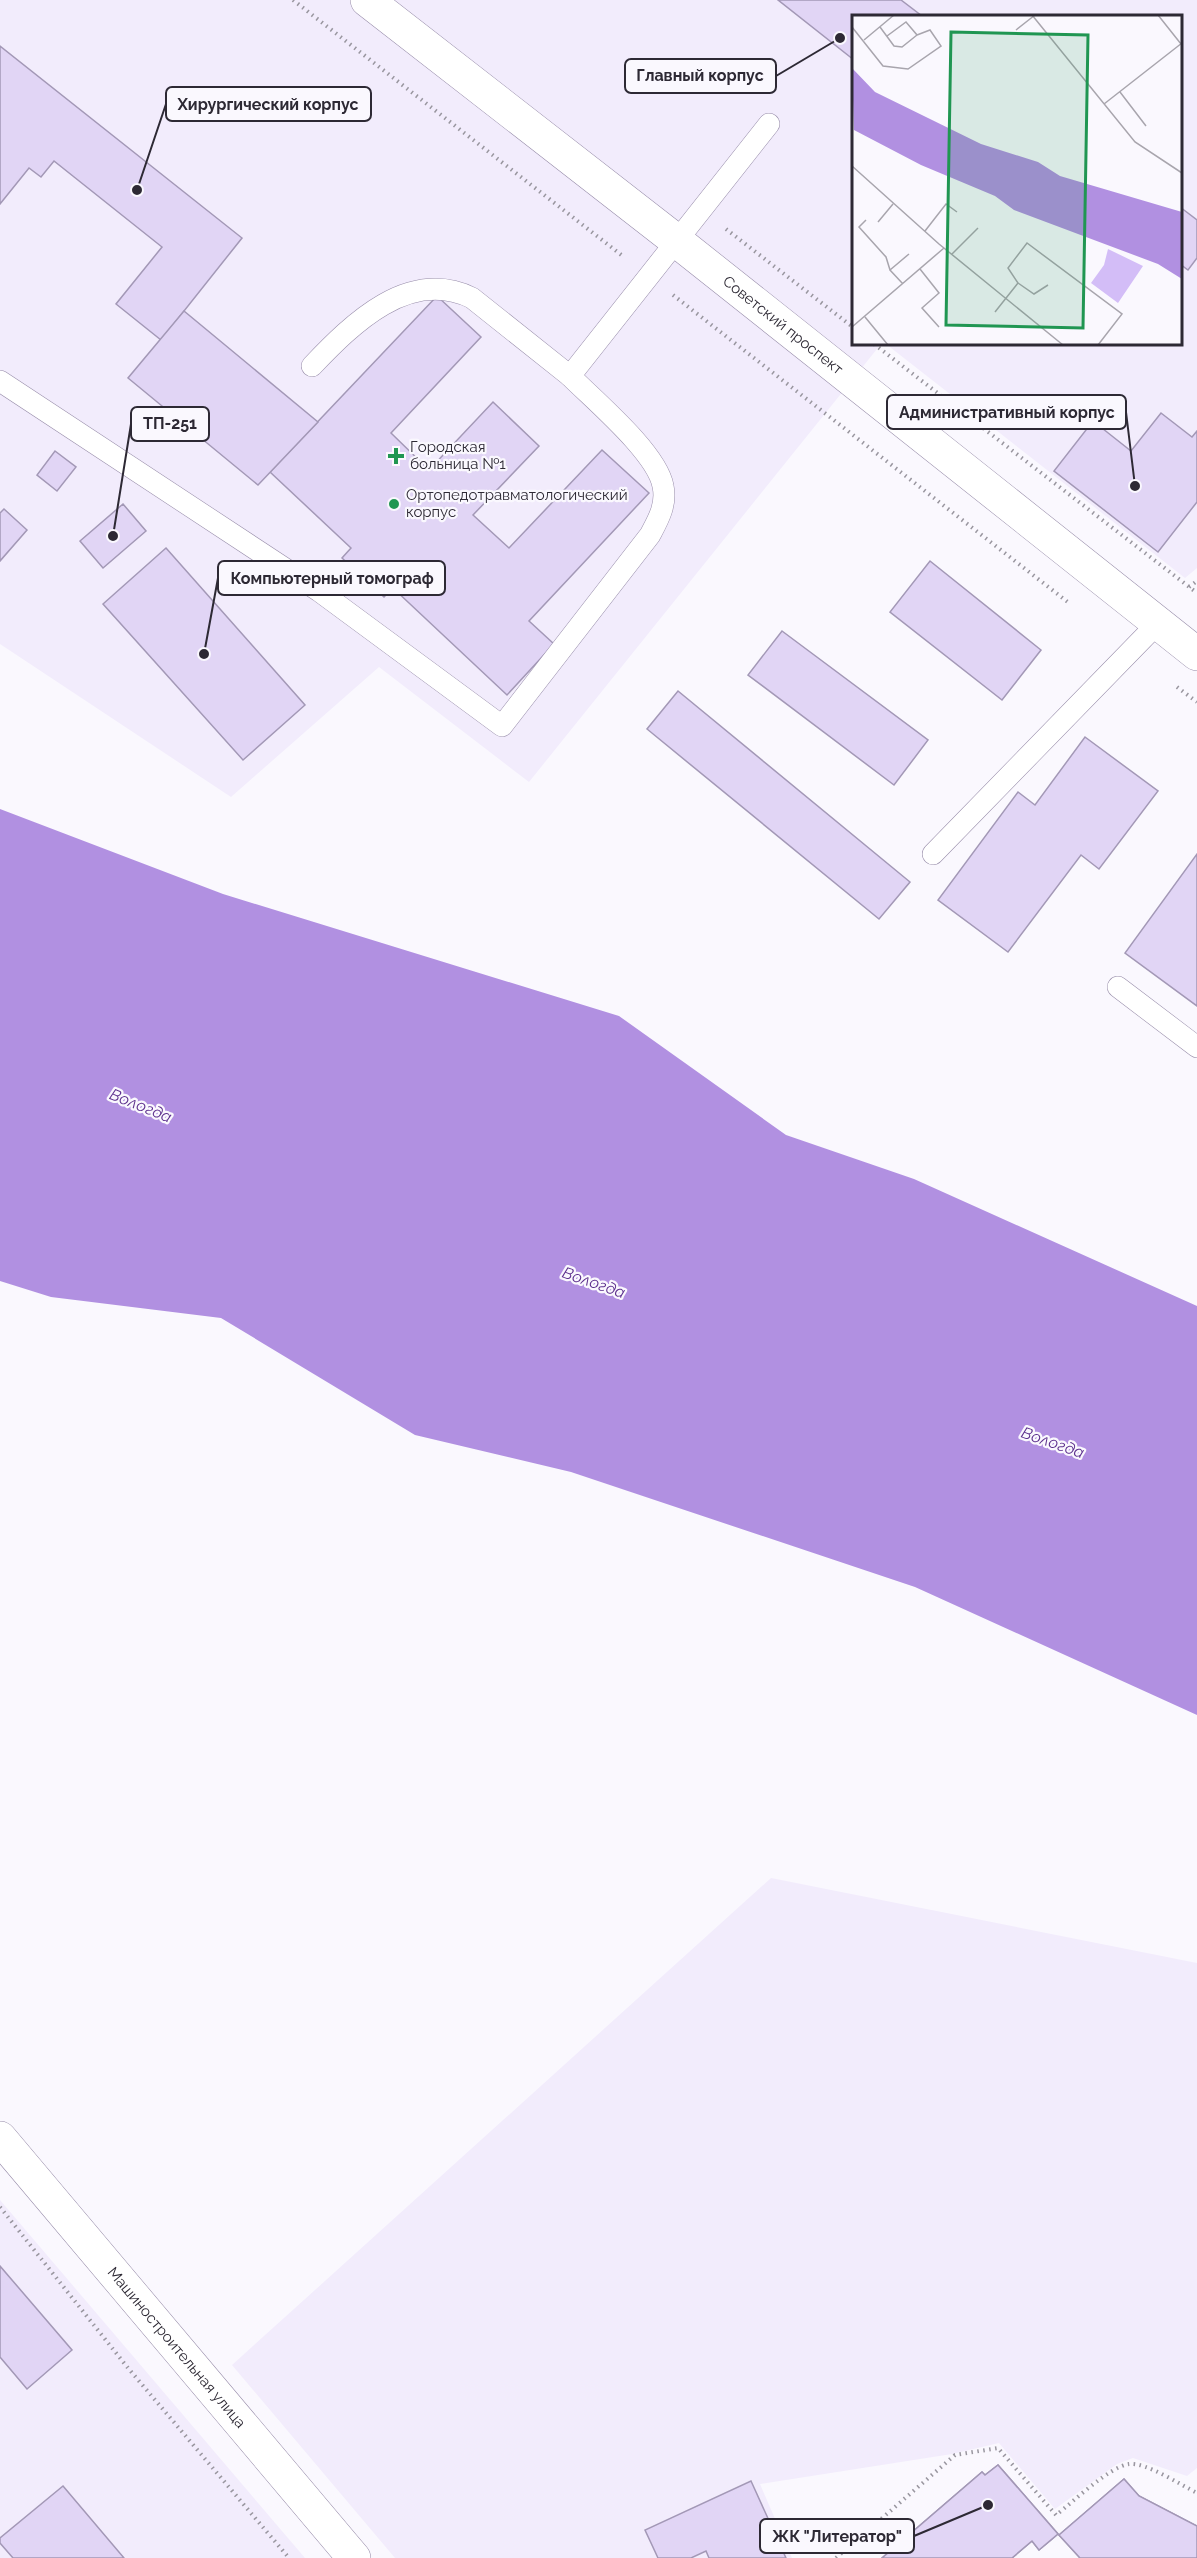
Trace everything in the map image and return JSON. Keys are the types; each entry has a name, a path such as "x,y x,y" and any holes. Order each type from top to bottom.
{"street":[{"name":"Советский проспект","path":"367,0 678,242 1197,654"},
{"name":"Машиностроительная улица","path":"0,2138 354,2558"}],"lane":[{"path":"570,376 769,124"},
{"path":"0,381 319,591 502,726 650,535 662,510 663,486 650,459 570,376 472,298 455,290 436,288 411,292 380,306 351,326 312,366"},
{"path":"933,854 1158,623"},
{"path":"1118,987 1197,1047"}],"path":[{"path":"293,0 1074,607"},
{"path":"875,345 1197,593"},
{"path":"1189,587 1197,581"},
{"path":"1131,651 1197,702"},
{"path":"0,2206 128,2368 289,2558"},
{"path":"836,2558 956,2456 998,2448 1056,2515 1116,2469 1130,2464 1145,2467 1197,2493"}],"shaded area":[{"name":"Городская больница №1","path":"0,0 1197,0 1197,568 1185,578 887,345 1182,345 1182,15 852,15 852,345 880,345 529,782 379,667 231,797 0,644"},
{"path":"771,1878 1197,1963 1197,2468 1187,2476 1133,2458 1117,2464 1055,2509 999,2443 952,2454 760,2484 792,2558 395,2558 232,2365"},
{"path":"0,2200 305,2558 0,2558"}],"water":[{"name":"Вологда","path":"0,809 223,894 619,1016 786,1135 914,1179 1197,1306 1197,1715 915,1587 571,1472 415,1435 221,1318 51,1297 0,1281"}],"building":[{"path":"778,0 901,0 921,15 852,15 852,58"},
{"path":"0,46 242,238 161,340 116,304 162,247 54,161 41,177 29,168 0,204"},
{"path":"1182,209 1197,220 1197,258 1188,270 1182,266"},
{"name":"Ортопедотравматологический корпус","path":"437,296 481,337 391,433 429,470 493,402 539,446 473,515 509,548 602,450 649,493 529,621 554,644 507,695 393,588 384,597 342,558 351,548 270,472"},
{"path":"184,311 318,422 258,485 128,378"},
{"path":"1161,413 1192,437 1197,431 1197,502 1158,552 1054,471 1093,421 1131,451"},
{"path":"55,451 76,467 57,491 37,475"},
{"path":"123,504 146,531 103,568 80,541"},
{"path":"4,509 27,530 0,561 0,513"},
{"path":"166,548 305,705 243,760 103,604"},
{"path":"930,561 1041,650 1002,700 890,612"},
{"path":"782,631 928,740 894,785 748,675"},
{"path":"678,691 910,882 879,919 647,729"},
{"path":"1085,737 1158,791 1099,869 1081,855 1008,952 938,900 1018,792 1035,805"},
{"path":"1197,854 1197,1006 1125,953"},
{"path":"0,2266 72,2350 27,2389 0,2357"},
{"path":"998,2465 1058,2534 1039,2550 1032,2541 1012,2558 882,2558 982,2472 985,2475"},
{"path":"998,2465 1058,2534 1039,2550 1032,2541 1012,2558 882,2558 982,2472 985,2475"},
{"path":"1124,2479 1139,2496 1197,2526 1197,2558 1080,2558 1059,2535"},
{"path":"1124,2479 1139,2496 1197,2526 1197,2558 1080,2558 1059,2535"},
{"path":"751,2481 786,2558 709,2558 706,2551 691,2558 658,2558 645,2530"},
{"path":"63,2486 124,2558 13,2558 0,2543 0,2538"}],"place":[{"name":"Главный корпус","path":"840,38"},
{"name":"Хирургический корпус","path":"137,190"},
{"name":"Городская больница №1","path":"396,456"},
{"name":"Административный корпус","path":"1135,486"},
{"name":"Ортопедотравматологический корпус","path":"394,504"},
{"name":"ТП-251","path":"113,536"},
{"name":"Компьютерный томограф","path":"204,654"},
{"name":"ЖК \"Литератор\"","path":"988,2505"}]}
